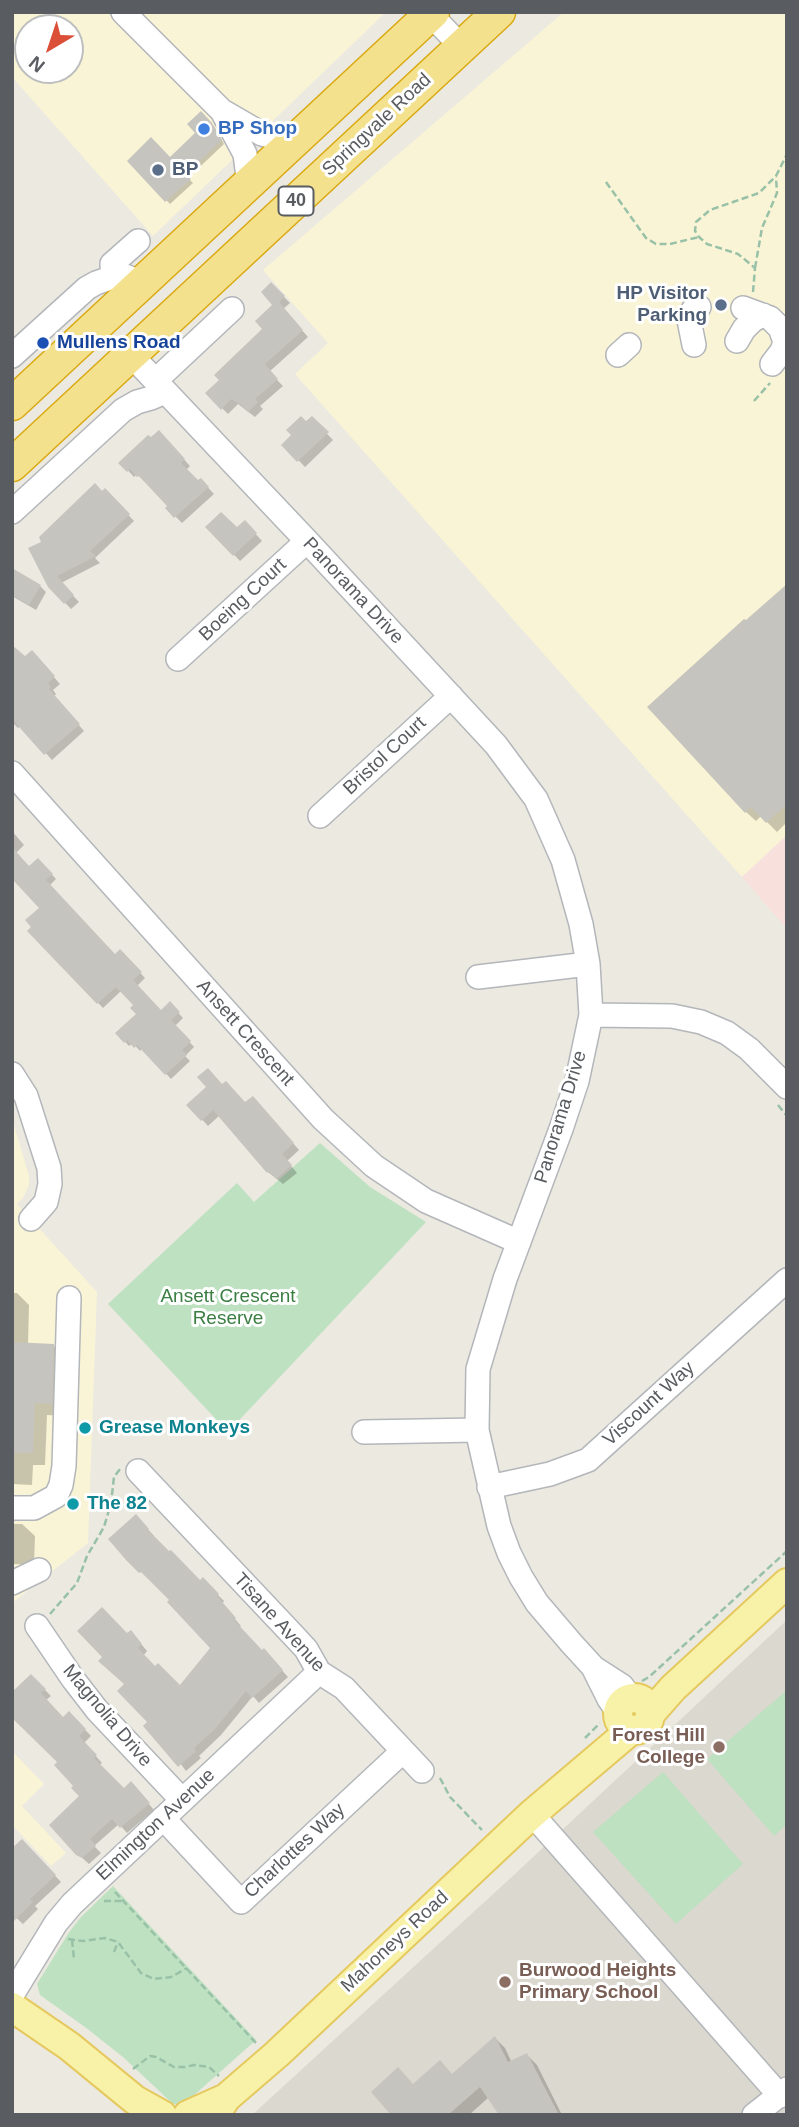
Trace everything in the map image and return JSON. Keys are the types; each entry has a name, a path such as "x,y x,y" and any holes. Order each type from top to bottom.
{"highway":[{"name":"Springvale Road","path":"12,465 499,12"},
{"name":"40","path":"12,404 127,280 248,185 430,13"}],"main road":[{"name":"Mahoneys Road","path":"188,2115 220,2097 276,2054 563,1786 649,1688 710,1652 787,1583"},
{"path":"12,2007 69,2046 139,2108 162,2115"}],"street":[{"path":"124,12 222,111 262,134 295,142"},
{"path":"430,13 461,46"},
{"path":"222,111 245,154 248,185"},
{"path":"127,280 112,264 138,240"},
{"path":"12,355 87,288 127,280"},
{"path":"695,345 689,320 693,310 699,307"},
{"path":"12,512 106,425 160,386 232,309"},
{"path":"737,341 753,320 751,311"},
{"path":"751,311 769,318 780,328 785,342 771,373"},
{"name":"Panorama Drive","path":"131,355 496,745 536,799 563,860 581,924 588,964 591,1015 573,1093 505,1279 478,1369 477,1430 489,1486 509,1553 521,1577 555,1626 594,1668 609,1699 631,1706"},
{"path":"102,382 106,425"},
{"name":"Boeing Court","path":"178,659 307,541"},
{"name":"Bristol Court","path":"320,816 451,696"},
{"name":"Ansett Crescent","path":"12,773 323,1119 374,1166 426,1201 519,1242"},
{"path":"478,977 588,964"},
{"path":"591,1015 673,1016 701,1022 727,1033 749,1049 782,1096"},
{"path":"12,1074 26,1096 49,1168 50,1184 46,1202 31,1219"},
{"name":"Viscount Way","path":"489,1486 550,1474 588,1460 787,1280"},
{"path":"12,1508 34,1508 56,1496 61,1485 64,1466 69,1298"},
{"path":"364,1432 477,1430"},
{"name":"Tisane Avenue","path":"138,1471 293,1634 320,1672 344,1688 422,1771"},
{"path":"12,1583 39,1570"},
{"name":"Magnolia Drive","path":"37,1626 97,1710 182,1800"},
{"name":"Elmington Avenue","path":"12,1995 56,1923 72,1905 320,1672"},
{"name":"Charlottes Way","path":"163,1818 241,1902 403,1751"},
{"path":"533,1814 783,2093 754,2115"}],"path":[{"path":"755,268 738,254 707,244 698,237 695,231 696,222 702,215 726,203 759,193 776,176 787,154"},
{"path":"751,311 762,228 777,193 776,176"},
{"path":"606,182 646,238 656,244 670,244 698,237"},
{"path":"754,401 771,373"},
{"path":"782,1096 787,1116"},
{"path":"37,1626 76,1583 109,1515 117,1471 123,1466 130,1466 138,1471"},
{"path":"631,1706 643,1681 787,1551"},
{"path":"108,1869 125,1901 256,2043"},
{"path":"95,1900 125,1901"},
{"path":"64,1937 72,1940 105,1938 118,1942 136,1968 147,1977 161,1979 187,1968"},
{"path":"72,1940 74,1959"},
{"path":"114,1952 118,1942"},
{"path":"133,2069 150,2056 174,2067 209,2067 220,2097"}],"shaded area":[{"path":"12,12 386,12 153,236 18,84 84,84 84,14 14,14 14,79"},
{"path":"564,12 787,12 787,835 742,877 295,374 328,343 263,270"},
{"path":"787,835 787,929 742,877"},
{"path":"12,1118 29,1176 29,1185 17,1204 97,1292 88,1543 12,1603"},
{"path":"787,1620 787,2115 252,2115 515,1874"},
{"path":"12,1751 44,1784 22,1806 66,1853 51,1866 12,1825"}],"green space":[{"name":"Ansett Crescent Reserve","path":"320,1143 370,1187 426,1222 228,1432 108,1304 237,1183 254,1202"},
{"path":"787,1690 787,1824 774,1836 707,1759"},
{"path":"663,1772 743,1864 676,1924 593,1832"},
{"path":"113,1886 256,2040 183,2105 173,2104 123,2057 40,1995 37,1984 68,1934 80,1918"}],"building":[{"path":"201,111 222,140 186,174 191,179 165,202 127,161 151,137 170,157 195,133 187,124"},
{"path":"271,282 285,296 279,302 303,330 265,364 278,379 255,399 258,402 248,412 231,399 221,410 205,393 219,380 214,375 262,329 255,321 272,305 261,292"},
{"path":"301,416 306,421 312,416 329,432 297,462 281,445 291,435 286,430"},
{"path":"159,430 185,459 181,463 209,487 174,518 165,508 167,506 139,476 130,469 127,472 118,463 148,435 151,437"},
{"path":"95,483 102,491 105,488 130,514 90,551 96,556 57,576 74,595 64,604 48,587 28,548 41,542 39,537"},
{"path":"221,512 237,527 245,520 257,533 233,556 205,527"},
{"path":"12,568 41,585 29,605 12,595"},
{"path":"787,584 787,804 766,823 751,807 745,813 647,707"},
{"path":"12,645 25,656 32,650 55,676 48,683 51,687 49,689 80,724 44,755 12,719"},
{"path":"12,847 29,866 38,858 53,874 46,880 115,954 120,949 142,972 133,980 161,1010 170,1001 180,1012 171,1020 191,1041 182,1050 187,1055 165,1075 137,1045 134,1048 127,1040 124,1043 115,1033 136,1014 130,1008 133,1005 116,987 97,1004 27,931 31,927 25,920 39,908 12,879"},
{"path":"208,1068 222,1084 226,1081 245,1102 253,1096 294,1143 282,1154 292,1165 276,1179 269,1171 267,1173 213,1110 201,1121 186,1105 206,1087 197,1077"},
{"path":"12,1342 54,1344 52,1404 35,1403 33,1453 12,1453"},
{"path":"136,1514 169,1551 200,1580 203,1577 219,1594 217,1596 236,1618 234,1620 283,1670 252,1698 246,1691 215,1729 194,1748 196,1751 178,1767 143,1726 147,1722 117,1691 124,1684 98,1661 102,1657 77,1631 102,1607 127,1633 131,1630 142,1644 138,1648 155,1666 158,1663 180,1685 210,1648 167,1602 169,1600 126,1560 108,1539"},
{"path":"31,1674 46,1689 41,1693 63,1717 69,1711 86,1729 79,1736 97,1755 94,1758 124,1788 131,1781 150,1803 120,1828 112,1819 90,1839 96,1846 82,1858 76,1855 49,1825 79,1796 54,1765 57,1762 12,1718 12,1692"},
{"path":"22,1839 56,1875 30,1899 33,1902 12,1923 12,1848"},
{"path":"495,2036 508,2062 527,2053 559,2115 499,2115 480,2087 448,2115 391,2115 371,2092 398,2067 413,2084 440,2060 452,2074"}],"place":[{"name":"BP Shop","path":"204,129"},
{"name":"BP","path":"158,170"},
{"name":"HP Visitor Parking","path":"721,305"},
{"name":"Mullens Road","path":"43,343"},
{"name":"Grease Monkeys","path":"85,1428"},
{"name":"The 82","path":"73,1504"},
{"name":"Forest Hill College","path":"719,1747"},
{"name":"Burwood Heights Primary School","path":"505,1982"}]}
